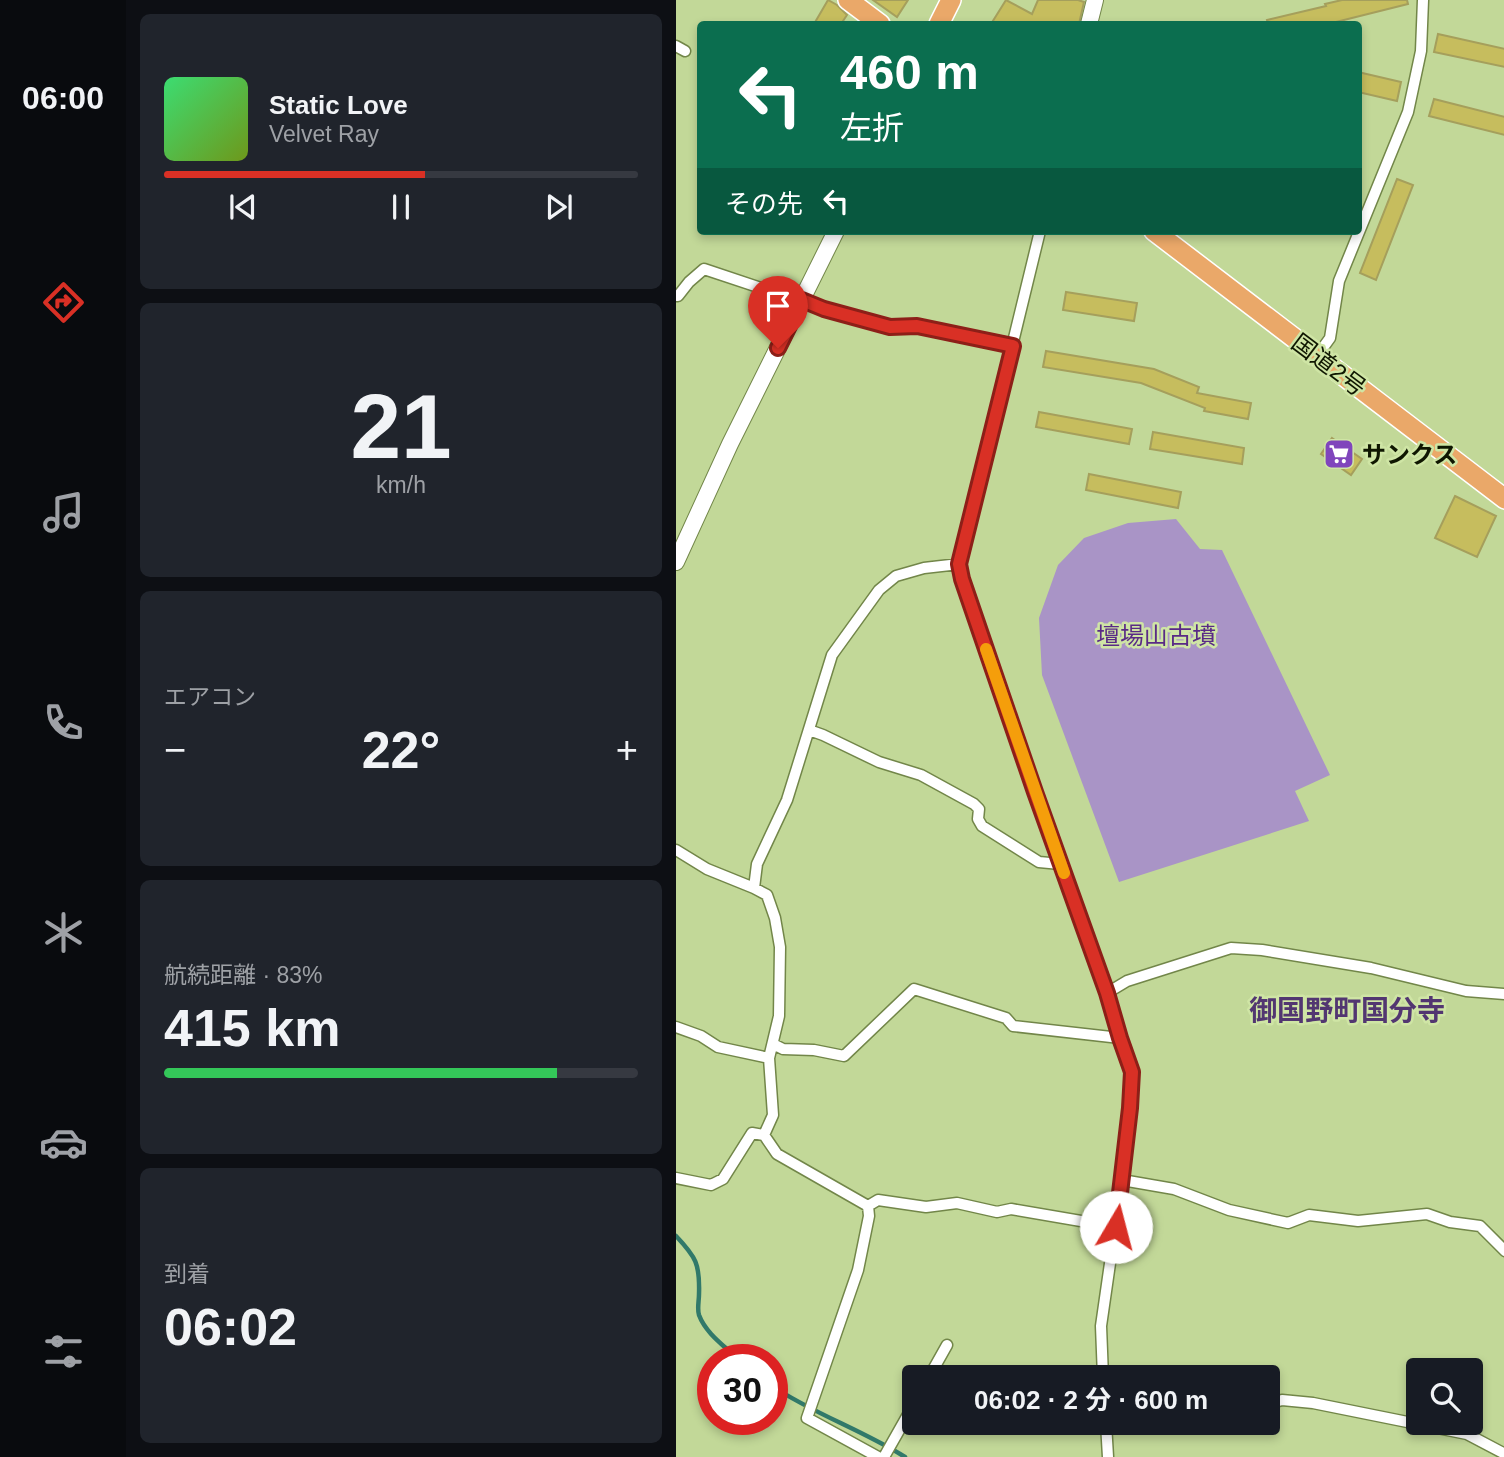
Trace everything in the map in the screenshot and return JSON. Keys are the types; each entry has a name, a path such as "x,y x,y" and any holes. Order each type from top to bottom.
{"highway":[{"path":"848,0 876,21"},
{"path":"940,21 951,0"},
{"name":"国道2号","path":"1159,235 1504,499"}],"main road":[{"path":"1090,21 1095,0"},
{"path":"677,556 834,235"}],"street":[{"path":"1362,225 1408,112 1420,51 1423,0"},
{"path":"1039,235 959,564 1132,1072 1122,1180 1101,1326 1103,1365"},
{"path":"1318,356 1329,338 1339,281 1358,235"},
{"path":"676,296 704,269 824,309 890,327 917,326 1013,346"},
{"path":"754,888 757,864 787,800 832,655 879,590 896,576 924,568 959,564"},
{"path":"809,730 879,762 921,775 974,804 979,809 978,819 982,826 1039,862 1060,864"},
{"path":"676,850 707,870 767,895 775,918 780,947 779,1016 769,1058 773,1115 764,1135"},
{"path":"1107,993 1128,981 1231,948 1262,950 1371,968 1466,991 1504,994"},
{"path":"773,1044 783,1049 814,1050 845,1056 914,989 1006,1018 1013,1026 1120,1038"},
{"path":"676,1027 718,1047 769,1058"},
{"path":"676,1178 711,1185 723,1179 752,1133 764,1135 777,1154 868,1206"},
{"path":"1122,1180 1174,1189 1229,1210 1288,1223 1309,1215 1358,1221 1427,1214 1450,1222 1480,1226 1504,1251"},
{"path":"868,1206 878,1200 926,1207 957,1203 997,1212 1011,1209 1116,1227"},
{"path":"868,1206 869,1216 858,1270 807,1418 878,1457"},
{"path":"936,1365 947,1345"},
{"path":"1280,1401 1313,1403 1467,1434 1504,1454"},
{"path":"884,1457 902,1425"},
{"path":"1107,1435 1108,1457"}],"green space":[{"name":"壇場山古墳","path":"1176,519 1200,549 1222,550 1330,775 1295,791 1309,821 1119,882 1042,675 1039,618 1058,565 1084,538 1128,523"}],"building":[{"path":"828,0 847,15 843,21 816,21"},
{"path":"873,0 908,0 897,17"},
{"path":"1006,0 1032,14 1038,0 1084,2 1080,21 993,21"},
{"path":"1342,0 1407,0 1408,4 1340,21 1267,21 1326,6 1325,4"},
{"path":"1438,34 1505,49 1505,67 1434,52"},
{"path":"1362,73 1401,82 1397,101 1362,93"},
{"path":"1434,99 1505,117 1505,135 1429,116"},
{"path":"1397,179 1413,185 1376,280 1360,273"},
{"path":"1066,292 1137,303 1134,321 1063,310"},
{"path":"1046,351 1154,369 1199,387 1197,393 1251,403 1248,419 1204,411 1205,408 1141,383 1043,367"},
{"path":"1039,412 1132,429 1129,444 1036,427"},
{"path":"1153,432 1244,448 1242,464 1150,449"},
{"path":"1332,438 1362,459 1351,475 1321,454"},
{"path":"1089,474 1181,492 1178,508 1086,490"},
{"path":"1455,496 1496,516 1477,557 1435,538"}],"waterway":[{"path":"676,1236 692,1256 697,1268 699,1315 711,1334 722,1344"},
{"path":"788,1396 905,1457"}],"slow traffic":[{"path":"986,649 1064,873"}],"place":[{"name":"サンクス","path":"1339,454"}],"district":[{"name":"御国野町国分寺","path":"1347,1010"}],"route":[{"path":"778,348 802,300 824,309 890,327 917,326 1013,346 959,564 1132,1072 1116,1227"}]}
